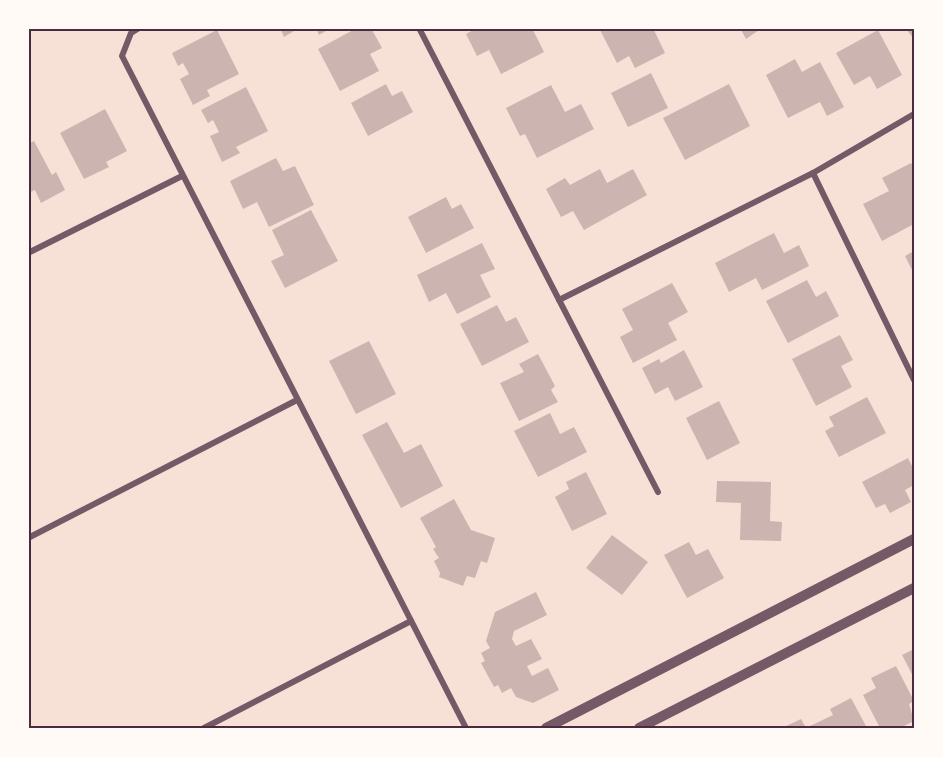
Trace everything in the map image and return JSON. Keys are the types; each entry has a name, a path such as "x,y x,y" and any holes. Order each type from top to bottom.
{"street":[{"path":"139,28 131,33 122,56 466,729"},
{"path":"419,28 658,492"},
{"path":"559,300 813,173 915,114"},
{"path":"813,173 915,380"},
{"path":"28,253 182,176"},
{"path":"28,538 297,400"},
{"path":"546,729 915,539"},
{"path":"639,729 915,588"},
{"path":"204,729 411,621"}],"building":[{"path":"280,28 299,28 284,37"},
{"path":"316,28 331,28 319,35"},
{"path":"357,28 371,28 382,48 370,54 379,71 340,91 318,49"},
{"path":"477,28 532,28 544,52 501,74 489,50 477,56 466,34"},
{"path":"599,28 653,28 665,53 635,68 629,56 617,63"},
{"path":"740,28 762,28 746,39"},
{"path":"905,28 914,28 914,39"},
{"path":"217,30 239,74 207,90 210,96 193,105 180,79 189,74 183,63 178,66 172,53"},
{"path":"878,30 902,75 877,89 870,76 854,85 836,53"},
{"path":"795,59 802,72 820,62 844,107 827,116 820,102 788,118 766,75"},
{"path":"651,73 668,108 628,127 611,93"},
{"path":"386,84 392,96 402,91 413,112 368,136 351,103"},
{"path":"729,84 750,126 685,160 663,118"},
{"path":"551,85 565,112 581,104 594,129 537,158 525,134 520,136 506,108"},
{"path":"246,87 268,131 236,147 240,153 222,162 210,136 219,132 213,120 208,123 201,110"},
{"path":"105,109 127,151 106,162 109,167 84,179 60,133"},
{"path":"34,141 52,175 56,172 65,190 41,203 35,190 28,193 28,144"},
{"path":"276,158 283,171 295,166 314,205 269,227 257,202 243,209 230,181"},
{"path":"911,163 914,168 914,224 882,241 863,204 889,191 882,178"},
{"path":"600,169 607,183 633,169 647,195 584,230 573,211 561,217 546,189 565,178 570,185"},
{"path":"446,197 452,209 461,204 474,228 426,253 408,217"},
{"path":"311,210 338,261 285,288 271,261 284,255 272,230"},
{"path":"774,233 784,253 799,245 809,266 762,290 756,278 729,292 715,263"},
{"path":"482,243 495,269 480,275 491,297 457,314 446,293 429,302 417,275"},
{"path":"914,251 914,274 905,256"},
{"path":"807,280 816,297 826,291 839,316 788,343 766,301"},
{"path":"672,283 688,312 668,323 677,340 633,363 620,337 633,330 622,309"},
{"path":"497,305 506,322 516,317 529,342 482,366 460,324"},
{"path":"840,335 853,360 841,366 852,387 816,406 792,359"},
{"path":"369,341 396,394 356,414 329,361"},
{"path":"684,350 703,387 675,401 668,387 655,394 642,368 659,359 661,363"},
{"path":"538,354 555,386 551,390 558,402 519,421 500,383 524,372 519,364"},
{"path":"867,397 886,433 839,457 825,431 834,426 829,417"},
{"path":"719,401 740,443 707,460 686,418"},
{"path":"550,413 560,434 574,427 587,452 538,477 514,431"},
{"path":"387,422 404,453 421,444 443,486 401,508 362,435"},
{"path":"908,458 914,470 914,485 905,490 911,502 890,513 885,504 876,508 862,482"},
{"path":"586,472 607,514 572,531 555,497 569,489 566,482"},
{"path":"717,481 771,482 770,521 782,522 781,541 740,540 741,503 716,502"},
{"path":"454,499 471,530 495,538 487,563 481,561 475,578 467,576 463,586 439,577 440,573 434,561 439,558 433,549 436,547 420,518"},
{"path":"612,535 648,562 622,595 586,568"},
{"path":"689,542 696,555 708,549 724,578 687,598 664,555"},
{"path":"536,592 547,615 514,631 512,639 516,646 531,639 542,659 527,666 532,676 548,668 559,690 533,703 516,697 511,688 502,693 498,685 494,687 481,663 485,661 481,653 490,648 486,641 495,612"},
{"path":"914,649 914,678 902,655"},
{"path":"896,666 914,701 909,704 914,721 900,728 880,728 863,695 876,688 871,678"},
{"path":"851,698 867,728 811,728 810,726 833,715 830,709"},
{"path":"801,719 806,728 782,728"}]}
